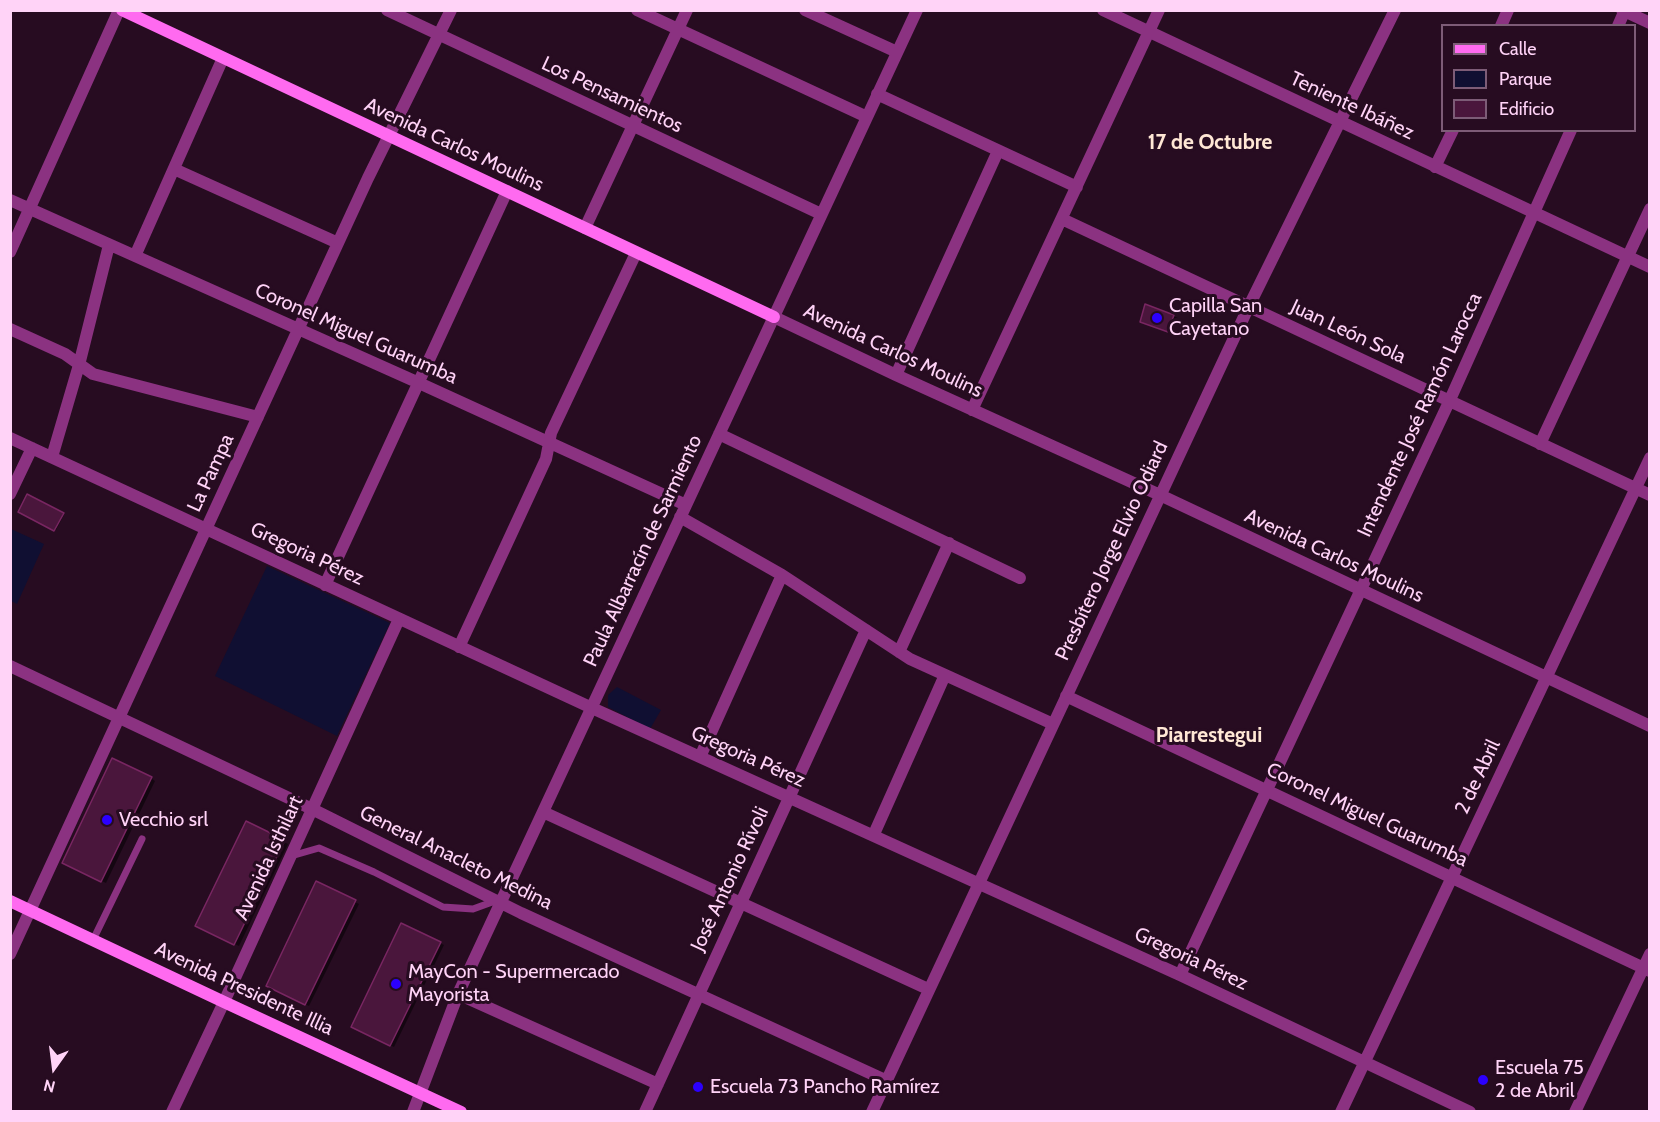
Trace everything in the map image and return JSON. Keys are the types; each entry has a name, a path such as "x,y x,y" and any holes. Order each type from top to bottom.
{"street":[{"name":"Avenida Carlos Moulins","path":"120,10 1650,726"},
{"path":"10,252 120,10"},
{"name":"Los Pensamientos","path":"387,10 821,214"},
{"name":"La Pampa","path":"10,954 338,243 451,10"},
{"path":"637,10 867,117"},
{"path":"585,228 687,10"},
{"path":"805,10 897,52"},
{"name":"Paula Albarracín de Sarmiento","path":"413,1112 458,994 498,902 592,708 917,10"},
{"name":"Teniente Ibáñez","path":"1103,10 1650,267"},
{"path":"972,410 1159,10"},
{"name":"Presbítero Jorge Elvio Odiard","path":"872,1112 928,988 1249,306 1395,10"},
{"path":"1624,11 1650,23"},
{"path":"135,256 223,58"},
{"path":"878,94 1077,187"},
{"path":"1435,167 1452,132"},
{"name":"Intendente José Ramón Larocca","path":"1180,975 1449,402 1570,132"},
{"path":"896,375 998,151"},
{"path":"174,169 338,243"},
{"path":"325,585 507,191"},
{"name":"Coronel Miguel Guarumba","path":"10,200 686,505"},
{"path":"1540,444 1650,209"},
{"name":"Juan León Sola","path":"1062,219 1650,495"},
{"path":"52,457 110,245"},
{"path":"459,647 546,459 551,433 636,253"},
{"path":"10,329 65,354 93,374 258,417"},
{"path":"719,434 1020,578"},
{"name":"Gregoria Pérez","path":"10,438 459,647 1180,975 1470,1112"},
{"path":"10,494 32,448"},
{"name":"2 de Abril","path":"1341,1112 1650,458"},
{"path":"680,517 782,575 899,652 1053,724"},
{"path":"899,652 949,543"},
{"path":"700,757 782,575"},
{"name":"Avenida Isthilart","path":"172,1112 399,619"},
{"name":"José Antonio Rívoli","path":"645,1112 866,630"},
{"name":"General Anacleto Medina","path":"10,666 312,809 498,902 885,1080"},
{"path":"874,834 945,675"},
{"name":"Coronel Miguel Guarumba","path":"1066,696 1453,876 1646,969"},
{"path":"543,812 928,988"},
{"name":"Avenida Presidente Illia","path":"10,901 461,1112"},
{"path":"1575,1112 1646,969 1650,954"},
{"path":"458,994 658,1084"}],"lane":[{"path":"93,940 142,839"},
{"path":"291,856 319,848 374,872 443,907 473,909 498,902"}],"green space":[{"path":"11,529 44,544 17,604 11,601"},
{"path":"267,566 390,623 337,736 215,676"},
{"path":"617,687 661,710 650,729 608,707 608,695"}],"building":[{"name":"Capilla San Cayetano","path":"1145,304 1174,315 1168,332 1140,322"},
{"path":"27,494 64,513 54,531 18,512"},
{"name":"Vecchio srl","path":"112,758 152,777 101,882 62,863"},
{"path":"246,821 285,840 234,945 195,926"},
{"path":"316,881 356,900 305,1005 266,986"},
{"name":"MayCon - Supermercado Mayorista","path":"401,923 441,942 390,1046 351,1027"}],"place":[{"name":"Capilla San Cayetano","path":"1157,318"},
{"name":"Vecchio srl","path":"107,820"},
{"name":"MayCon - Supermercado Mayorista","path":"396,984"},
{"name":"Escuela 75 2 de Abril","path":"1483,1080"},
{"name":"Escuela 73 Pancho Ramírez","path":"698,1087"}],"district":[{"name":"17 de Octubre","path":"1210,143"},
{"name":"Piarrestegui","path":"1209,736"}]}
